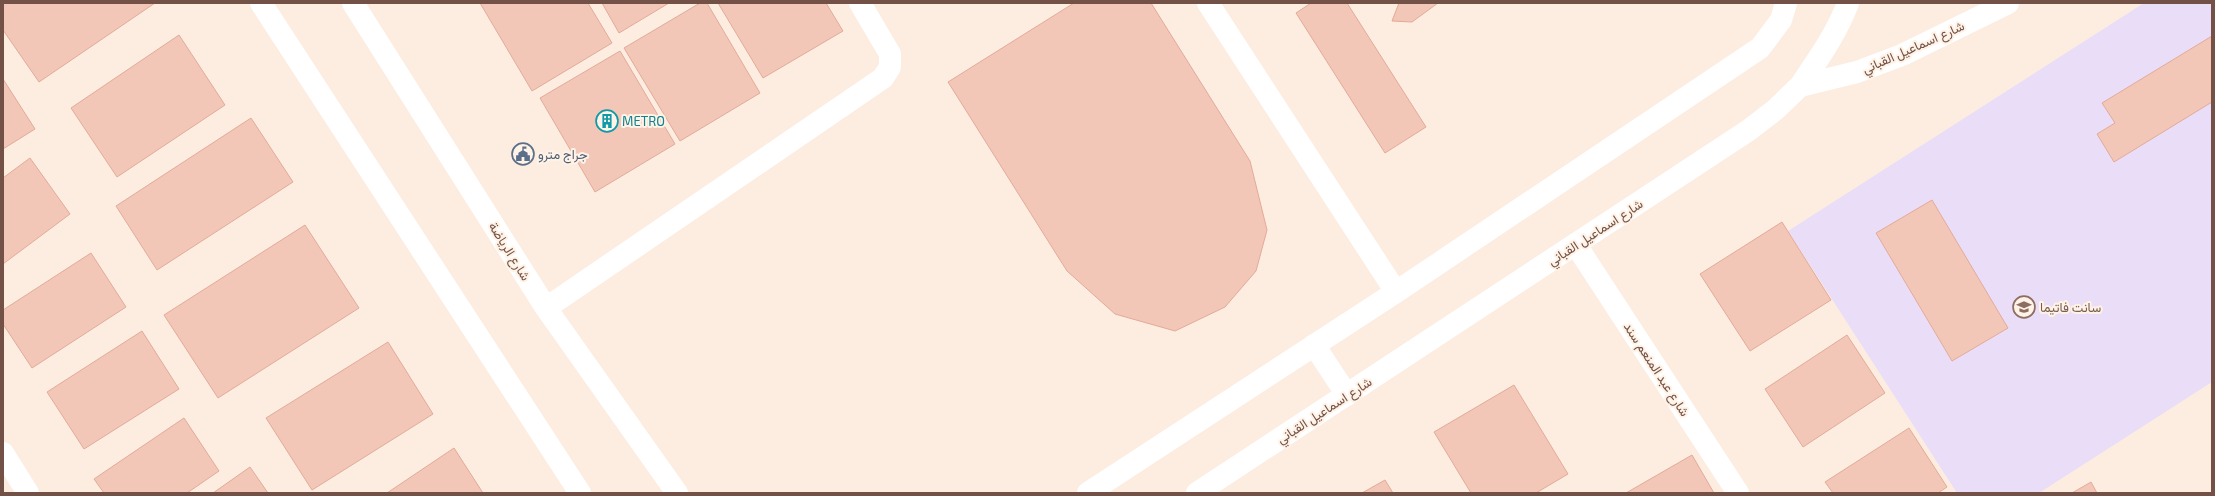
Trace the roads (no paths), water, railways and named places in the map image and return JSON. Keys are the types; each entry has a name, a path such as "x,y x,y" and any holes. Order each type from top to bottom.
{"street":[{"path":"261,3 580,493"},
{"name":"شارع الرياضة","path":"353,3 546,308 677,493"},
{"path":"546,308 883,78 890,66 890,54 860,3"},
{"path":"1208,3 1396,292"},
{"path":"1088,493 1396,292 1760,48 1781,20 1786,3"},
{"path":"1800,86 1829,42 1842,19 1848,3"},
{"name":"شارع اسماعيل القباني","path":"1197,493 1749,130 1775,110 1800,86 1857,72 1902,55 2008,3"},
{"name":"شارع عبد المنعم سند","path":"1576,245 1738,493"},
{"path":"1314,345 1347,395"},
{"path":"3,453 28,493"}],"place":[{"name":"METRO","path":"607,121"},
{"name":"جراج مترو","path":"523,154"},
{"name":"سانت فاتيما","path":"2024,307"}]}
